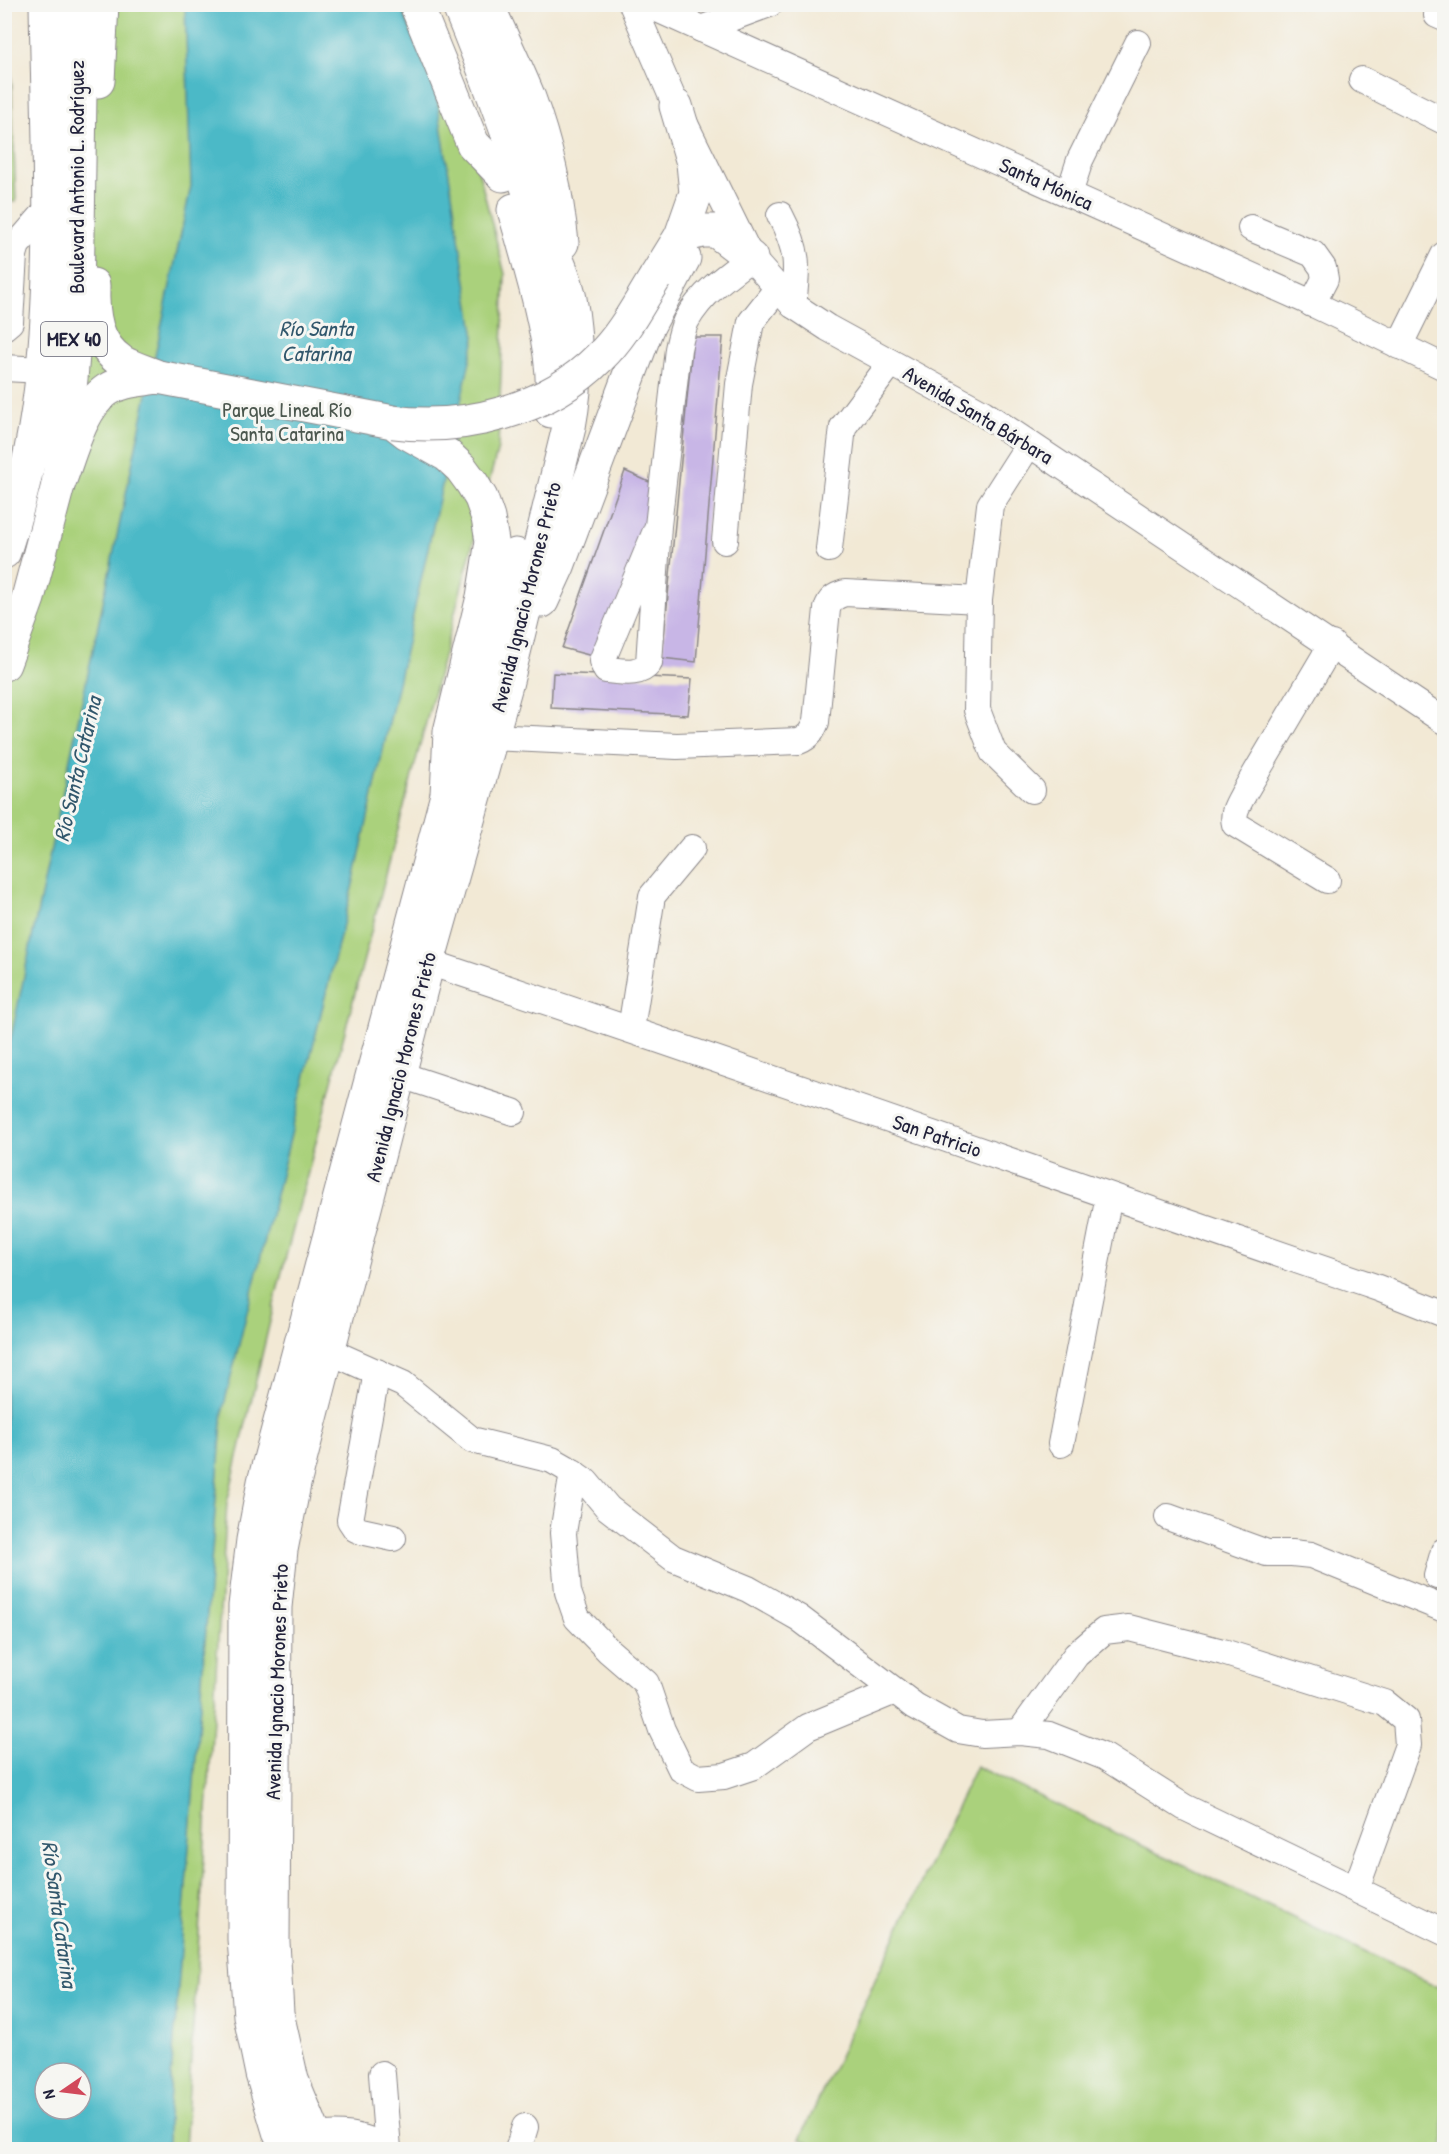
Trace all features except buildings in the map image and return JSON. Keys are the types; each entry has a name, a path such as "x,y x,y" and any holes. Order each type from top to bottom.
{"main road":[{"name":"Boulevard Antonio L. Rodríguez","path":"4,552 10,513 35,429 48,306 46,4"},
{"name":"Boulevard Antonio L. Rodríguez","path":"4,664 28,598 58,485 71,379 76,306 80,93 76,4"},
{"path":"102,4 93,294 95,324 101,339 123,362 158,377 393,422 440,423 494,415 528,404 561,389 600,357 612,344 681,236 694,200 696,181 693,164 676,106"},
{"path":"416,4 473,144 503,175"},
{"path":"434,4 476,75"},
{"name":"Avenida Ignacio Morones Prieto","path":"308,2145 279,2131 262,2074 250,2016 248,1994 244,1939 245,1606 253,1540 264,1482 447,795 531,499 554,391 551,349 527,251 503,175 458,4"},
{"path":"487,4 529,99 546,154 559,208 566,281"},
{"name":"Avenida Ignacio Morones Prieto","path":"308,2145 277,2013 273,1942 275,1607 281,1550 294,1484 428,962 506,685 575,394 576,355 566,281 476,75"},
{"path":"681,236 712,230 739,249"},
{"path":"506,685 558,566 652,318 681,262 706,238 717,237 739,249"},
{"path":"58,485 85,416 96,399 108,389 127,381 158,377"},
{"path":"393,422 447,456 472,483 481,498 492,541 483,597 450,732 447,795"}],"street":[{"name":"Avenida Santa Bárbara","path":"632,4 739,249 785,296 810,318 983,413 1332,644 1444,721"},
{"name":"Santa Mónica","path":"646,4 1312,304 1444,367"},
{"path":"700,29 769,4"},
{"path":"1069,194 1080,160 1138,43"},
{"path":"1362,80 1444,121"},
{"path":"4,327 10,322 14,255 17,245 48,208"},
{"path":"725,541 739,384 751,322 785,296 797,269 794,244 780,215"},
{"path":"1251,228 1313,254 1323,268 1325,279 1312,304"},
{"path":"658,526 602,661 606,670 633,672 646,667 649,663 658,526 678,349 685,323 718,282 739,249"},
{"path":"1400,346 1444,255"},
{"path":"829,549 843,427 891,363"},
{"path":"4,368 43,370"},
{"path":"1029,444 990,506 979,600 977,710 993,752 1032,790"},
{"path":"490,737 677,746 799,741 813,731 816,722 827,609 834,597 845,593 979,600"},
{"path":"1327,880 1235,824 1233,819 1244,793 1332,644"},
{"path":"632,1029 652,896 692,848"},
{"name":"San Patricio","path":"428,962 632,1029 1378,1288 1444,1314"},
{"path":"399,1076 513,1112"},
{"path":"1061,1444 1109,1196"},
{"path":"328,1351 403,1384 472,1440 552,1460 573,1472 586,1482 608,1508 673,1558 748,1589 799,1618 915,1706 958,1730 982,1734 1020,1732 1049,1735 1105,1757 1184,1808 1356,1888 1444,1932"},
{"path":"377,1372 350,1520 352,1525 361,1531 393,1538"},
{"path":"573,1472 563,1533 568,1592 577,1618 609,1651 646,1683 662,1730 681,1769 698,1778 724,1776 754,1766 808,1727 895,1691"},
{"path":"1168,1517 1253,1550 1311,1555 1444,1610"},
{"path":"1437,1576 1444,1551"},
{"path":"1020,1732 1076,1655 1104,1631 1129,1628 1223,1652 1385,1703 1406,1720 1408,1745 1356,1888"},
{"path":"382,2074 389,2149"},
{"path":"308,2145 330,2133 374,2140 389,2149"}],"green space":[{"name":"Río Santa Catarina","path":"97,5 408,5 479,173 505,274 498,448 280,1279 227,1503 185,2149 5,2149 4,680 40,588"},
{"path":"4,15 9,16 16,202 5,201"},
{"path":"976,1766 1444,1990 1444,2149 822,2150 800,2139"}],"water":[{"name":"Río Santa Catarina","path":"185,5 400,5 436,93 475,338 354,880 223,1409 168,2117 168,2149 5,2150 5,1066 191,186"}],"park label":[{"name":"Parque Lineal Río Santa Catarina","path":"287,422"}]}
